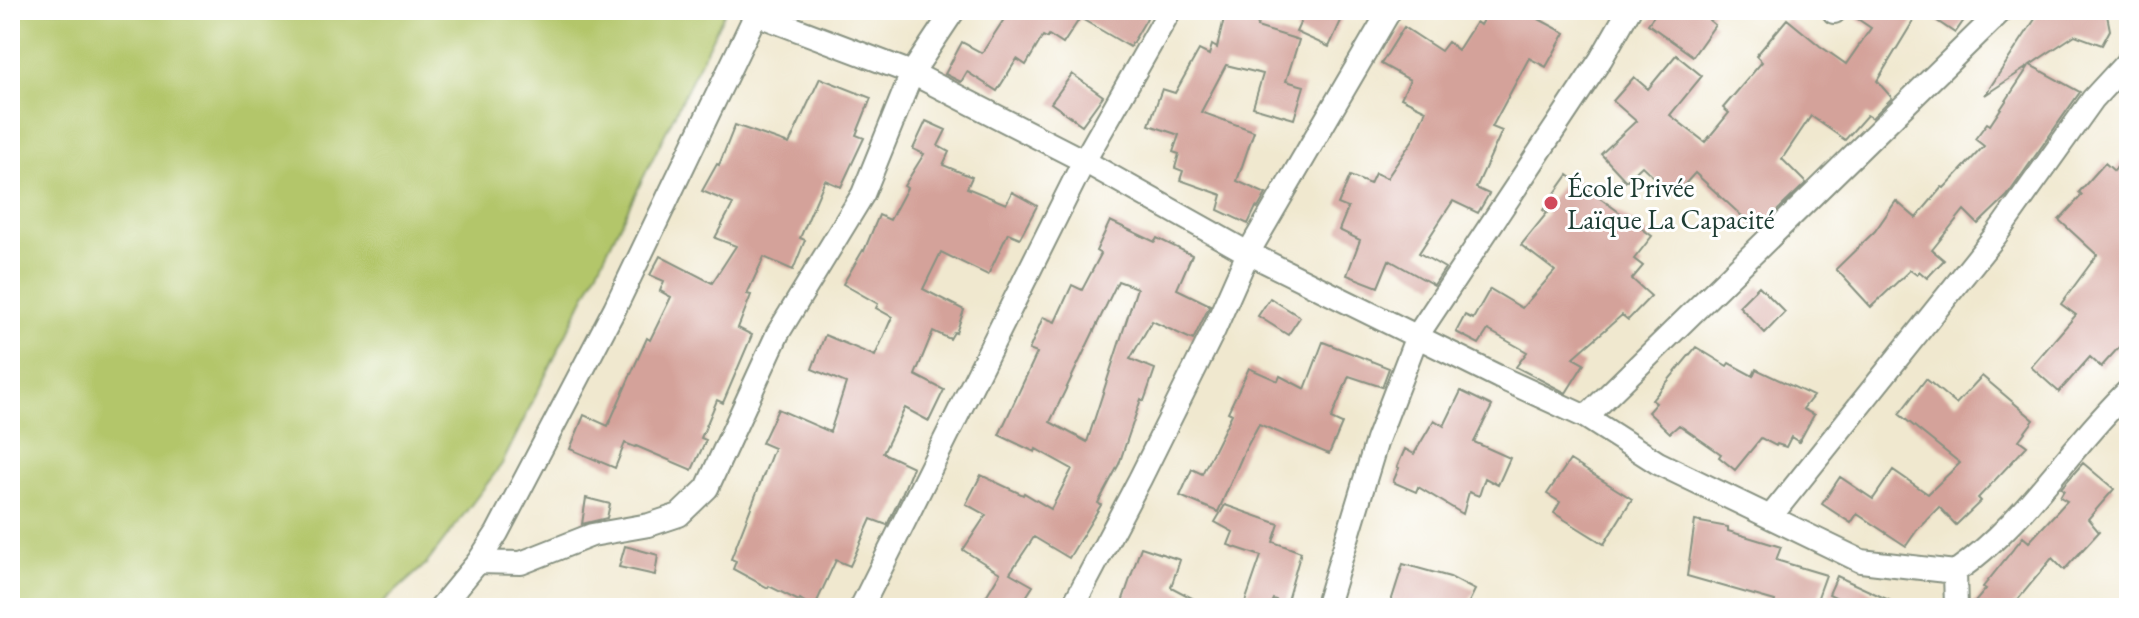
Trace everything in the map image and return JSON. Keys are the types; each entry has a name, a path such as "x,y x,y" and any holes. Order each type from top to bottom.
{"street":[{"path":"478,562 521,563 592,535 649,525 679,515 707,488 778,333 863,194 912,73 954,10"},
{"path":"861,608 1084,161 1170,10"},
{"path":"1072,608 1214,330 1248,253 1390,10"},
{"path":"1326,608 1377,440 1417,336 1601,59 1629,10"},
{"path":"1586,417 2002,10"},
{"path":"440,608 478,562 497,533 615,308 757,12 912,73 1084,161 1248,253 1586,417 1658,463 1861,561 1955,572 1999,534 2129,390"},
{"path":"1771,516 1996,235 2093,99 2129,60"},
{"path":"1955,572 1956,608"}],"green space":[{"path":"10,10 726,10 502,464 427,563 377,608 10,608"}],"building":[{"path":"1010,10 1135,10 1147,18 1130,47 1080,18 1063,44 1049,35 1047,38 1043,36 1026,65 1017,59 997,91 967,72 961,82 945,74 962,42 982,53"},
{"path":"1226,10 1261,10 1257,27 1299,40 1286,81 1304,86 1294,119 1253,107 1263,74 1226,65 1201,112 1254,131 1237,181 1266,194 1248,224 1218,210 1222,195 1180,180 1183,171 1175,168 1179,154 1173,152 1179,135 1149,125 1162,89 1175,93 1199,50 1209,55 1212,45 1217,48"},
{"path":"1306,10 1346,10 1329,47 1296,32"},
{"path":"1489,10 1522,10 1565,33 1546,67 1529,58 1492,127 1502,131 1476,188 1489,194 1478,213 1453,201 1419,253 1445,268 1434,285 1389,260 1378,287 1347,275 1360,240 1339,230 1348,208 1338,204 1350,176 1370,184 1375,173 1387,178 1414,138 1426,110 1401,98 1410,80 1381,64 1404,27 1441,51 1448,42 1458,50 1476,22 1480,25"},
{"path":"1658,10 1714,10 1709,20 1715,25 1693,56 1648,24"},
{"path":"1850,10 1920,10 1877,81 1892,98 1872,118 1867,115 1845,140 1811,116 1782,159 1806,183 1757,230 1695,173 1674,196 1642,166 1626,181 1601,154 1636,121 1613,101 1634,77 1648,89 1676,55 1702,76 1670,115 1705,142 1729,113 1723,108 1762,62 1756,56 1787,19 1846,64 1871,28 1849,13"},
{"path":"1921,10 1971,10 1955,33"},
{"path":"2041,10 2106,10 2110,30 2102,45 2075,35 2030,65 2080,92 2007,196 1978,224 1964,210 1932,250 1944,260 1927,278 1919,271 1917,275 1910,270 1871,307 1836,269 1875,231 1896,201 1916,218 1984,146 1975,139 1987,123 1990,125 2029,66 1985,95"},
{"path":"1072,74 1103,96 1082,125 1051,103"},
{"path":"820,78 871,98 856,135 864,138 841,187 825,180 800,238 805,240 793,270 764,257 747,294 751,295 738,328 752,335 723,403 717,400 701,438 706,440 692,470 625,443 615,468 570,449 584,415 608,426 647,338 650,340 671,297 660,291 664,281 650,275 660,256 712,283 736,246 715,238 733,204 702,191 719,165 735,125 789,144"},
{"path":"926,121 946,130 938,146 949,152 943,165 972,177 967,188 1006,204 1012,192 1037,206 1020,238 1008,233 988,275 941,252 923,289 964,310 956,333 950,339 933,331 915,375 944,390 929,421 905,408 883,453 913,467 902,494 887,525 871,519 850,566 836,560 814,608 733,569 736,561 731,559 774,448 762,443 778,409 830,432 846,383 812,369 825,335 875,356 892,317 876,308 878,304 843,284 864,251 879,215 890,220 907,188 904,186 924,154 913,149"},
{"path":"2129,151 2129,336 2101,367 2090,357 2059,392 2031,367 2076,315 2061,304 2097,255 2059,220 2105,163 2114,171"},
{"path":"1568,175 1652,236 1634,259 1643,266 1632,279 1651,296 1628,320 1622,315 1573,358 1584,364 1566,393 1516,367 1527,352 1488,330 1479,344 1456,332 1465,315 1473,319 1490,289 1522,308 1555,271 1521,245 1547,213 1543,210"},
{"path":"1110,221 1155,242 1157,238 1192,255 1177,289 1210,305 1193,340 1152,321 1130,359 1155,369 1144,401 1141,399 1119,464 1098,503 1101,505 1069,558 1034,537 1010,573 1033,586 1019,608 979,608 1000,573 963,550 986,515 966,504 981,475 1024,493 1051,509 1072,469 1036,449 1035,452 999,435 1037,353 1029,350 1043,317 1055,322 1072,285 1082,290 1101,254 1096,251","holes":["1118,281 1137,288 1087,442 1050,422"]},
{"path":"1759,286 1785,312 1765,333 1739,306"},
{"path":"1270,298 1300,317 1288,335 1258,316"},
{"path":"1323,342 1389,368 1382,387 1349,376 1331,419 1342,424 1329,454 1259,424 1218,512 1180,496 1192,469 1202,474 1232,414 1228,412 1249,368 1278,381 1280,376 1305,389"},
{"path":"1696,347 1727,366 1729,363 1753,376 1756,369 1813,396 1803,409 1814,415 1799,442 1791,437 1786,447 1776,446 1761,438 1735,470 1719,457 1721,454 1679,425 1670,433 1648,412 1656,403 1652,400"},
{"path":"1982,376 2034,420 2019,440 2027,446 1978,498 1981,501 1956,525 1939,507 1906,546 1857,514 1851,523 1822,504 1840,477 1873,499 1893,470 1928,494 1960,463 1899,414 1926,379 1956,404"},
{"path":"1461,391 1492,406 1474,442 1510,458 1498,485 1485,478 1479,496 1469,492 1463,514 1418,487 1416,492 1393,482 1405,449 1414,454 1434,420 1444,426"},
{"path":"1570,460 1632,499 1604,544 1554,513 1560,502 1547,494"},
{"path":"2083,463 2114,489 2088,519 2099,532 2064,570 2052,558 2011,608 1970,608 2023,537 2029,542 2067,501 2060,497 2064,490 2061,488"},
{"path":"586,498 610,504 607,518 582,524"},
{"path":"1225,505 1279,524 1273,542 1301,552 1286,604 1273,599 1269,608 1243,608 1261,556 1228,545 1233,532 1215,522"},
{"path":"1695,521 1728,527 1728,531 1781,547 1776,560 1826,575 1814,608 1773,608 1775,601 1687,576"},
{"path":"625,546 658,555 655,575 619,567"},
{"path":"1141,547 1180,560 1171,587 1211,608 1120,608"},
{"path":"1403,564 1450,577 1475,590 1466,608 1389,608"},
{"path":"1837,576 1906,608 1858,608 1829,594"}],"place":[{"name":"École Privée Laïque La Capacité","path":"1551,203"}]}
